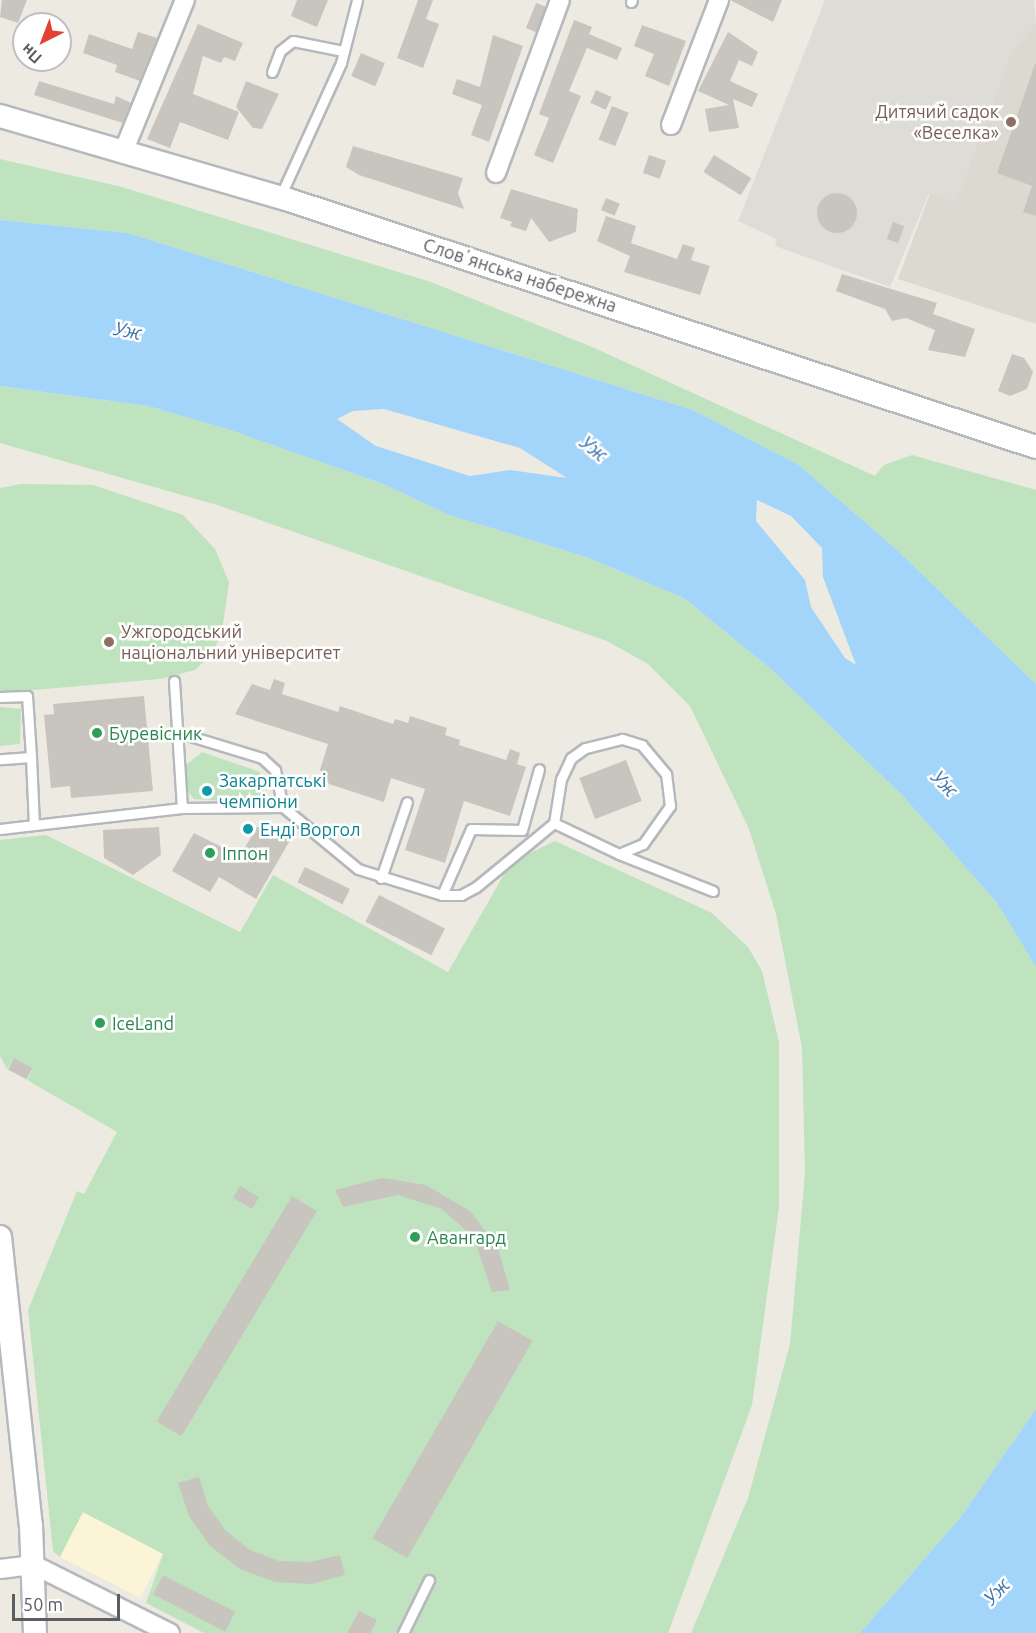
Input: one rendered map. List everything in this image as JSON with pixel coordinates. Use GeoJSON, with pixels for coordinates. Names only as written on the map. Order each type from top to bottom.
{"type":"FeatureCollection","features":[{"type":"Feature","properties":{"kind":"street"},"geometry":{"type":"LineString","coordinates":[[124,150],[185,0]]}},
{"type":"Feature","properties":{"kind":"street"},"geometry":{"type":"LineString","coordinates":[[496,173],[560,0]]}},
{"type":"Feature","properties":{"kind":"street"},"geometry":{"type":"LineString","coordinates":[[670,125],[719,0]]}},
{"type":"Feature","properties":{"kind":"street","name":"Словʼянська набережна"},"geometry":{"type":"LineString","coordinates":[[0,116],[280,197],[1036,447]]}},
{"type":"Feature","properties":{"kind":"street"},"geometry":{"type":"LineString","coordinates":[[0,1237],[34,1565],[35,1633]]}},
{"type":"Feature","properties":{"kind":"street"},"geometry":{"type":"LineString","coordinates":[[0,1569],[34,1565],[170,1633]]}},
{"type":"Feature","properties":{"kind":"lane"},"geometry":{"type":"LineString","coordinates":[[280,197],[343,51],[357,0]]}},
{"type":"Feature","properties":{"kind":"lane"},"geometry":{"type":"LineString","coordinates":[[272,72],[280,51],[292,41],[343,51]]}},
{"type":"Feature","properties":{"kind":"lane"},"geometry":{"type":"LineString","coordinates":[[174,681],[182,808]]}},
{"type":"Feature","properties":{"kind":"lane"},"geometry":{"type":"LineString","coordinates":[[0,697],[27,696],[34,825]]}},
{"type":"Feature","properties":{"kind":"lane"},"geometry":{"type":"LineString","coordinates":[[177,732],[262,758],[275,770],[283,807],[358,869],[442,895],[462,895],[476,887],[554,823],[561,779],[571,758],[602,741],[642,745],[666,774],[670,806],[643,844],[619,854]]}},
{"type":"Feature","properties":{"kind":"lane"},"geometry":{"type":"LineString","coordinates":[[0,759],[31,757]]}},
{"type":"Feature","properties":{"kind":"lane"},"geometry":{"type":"LineString","coordinates":[[442,895],[471,828],[522,830],[539,770]]}},
{"type":"Feature","properties":{"kind":"lane"},"geometry":{"type":"LineString","coordinates":[[381,878],[407,802]]}},
{"type":"Feature","properties":{"kind":"lane"},"geometry":{"type":"LineString","coordinates":[[0,829],[182,808],[283,807]]}},
{"type":"Feature","properties":{"kind":"lane"},"geometry":{"type":"LineString","coordinates":[[554,823],[619,854],[713,891]]}},
{"type":"Feature","properties":{"kind":"lane"},"geometry":{"type":"LineString","coordinates":[[404,1633],[429,1580]]}},
{"type":"Feature","properties":{"kind":"shaded area"},"geometry":{"type":"Polygon","coordinates":[[[825,0],[1034,0],[1036,23],[1012,52],[956,203],[929,193],[890,287],[775,246],[777,239],[738,221],[825,0]]]}},
{"type":"Feature","properties":{"kind":"shaded area","name":"Дитячий садок «Веселка»"},"geometry":{"type":"Polygon","coordinates":[[[1036,23],[1036,324],[898,279],[930,193],[956,202],[1012,51],[1036,23]]]}},
{"type":"Feature","properties":{"kind":"shaded area"},"geometry":{"type":"Polygon","coordinates":[[[82,1512],[163,1553],[140,1598],[59,1557],[82,1512]]]}},
{"type":"Feature","properties":{"kind":"green space"},"geometry":{"type":"Polygon","coordinates":[[[0,159],[122,187],[431,282],[592,347],[875,476],[884,465],[912,455],[1036,490],[1036,684],[895,548],[799,465],[693,410],[128,233],[0,220],[0,159]]]}},
{"type":"Feature","properties":{"kind":"green space"},"geometry":{"type":"Polygon","coordinates":[[[0,386],[148,406],[227,429],[383,484],[449,515],[586,557],[684,598],[772,670],[904,797],[997,903],[1036,967],[1036,1409],[960,1518],[860,1633],[691,1633],[748,1498],[790,1344],[805,1173],[802,1048],[776,914],[749,829],[690,706],[648,664],[607,641],[217,505],[0,443],[0,386]]]}},
{"type":"Feature","properties":{"kind":"green space","name":"Ужгородський національний університет"},"geometry":{"type":"Polygon","coordinates":[[[21,484],[93,485],[183,515],[215,549],[229,582],[222,631],[213,653],[195,670],[160,679],[0,693],[0,488],[21,484]]]}},
{"type":"Feature","properties":{"kind":"green space"},"geometry":{"type":"Polygon","coordinates":[[[0,707],[21,709],[20,744],[0,746],[0,707]]]}},
{"type":"Feature","properties":{"kind":"green space"},"geometry":{"type":"Polygon","coordinates":[[[202,752],[260,772],[263,797],[242,802],[194,799],[187,791],[186,765],[202,752]]]}},
{"type":"Feature","properties":{"kind":"green space","name":"Авангард"},"geometry":{"type":"Polygon","coordinates":[[[46,835],[240,932],[273,875],[448,972],[511,862],[555,841],[712,913],[748,947],[762,971],[779,1042],[779,1207],[752,1405],[668,1633],[204,1633],[146,1603],[163,1554],[83,1512],[60,1557],[53,1551],[28,1310],[77,1191],[84,1194],[117,1132],[27,1080],[33,1068],[14,1058],[7,1069],[0,1056],[0,840],[46,835]]]}},
{"type":"Feature","properties":{"kind":"water","name":"Уж"},"geometry":{"type":"Polygon","coordinates":[[[0,220],[128,233],[693,410],[799,465],[895,548],[1036,684],[1036,967],[997,903],[904,797],[772,670],[684,598],[586,557],[449,515],[383,484],[227,429],[148,406],[0,386],[0,220]],[[384,409],[353,411],[337,419],[376,446],[470,476],[510,470],[567,478],[520,448],[384,409]],[[757,500],[756,521],[805,580],[811,607],[845,658],[856,665],[823,577],[822,548],[791,516],[757,500]]]}},
{"type":"Feature","properties":{"kind":"water","name":"Уж"},"geometry":{"type":"Polygon","coordinates":[[[1036,1409],[1036,1633],[860,1633],[960,1518],[1036,1409]]]}},
{"type":"Feature","properties":{"kind":"building"},"geometry":{"type":"Polygon","coordinates":[[[2,0],[27,0],[22,12],[12,12],[12,21],[0,17],[2,0]]]}},
{"type":"Feature","properties":{"kind":"building"},"geometry":{"type":"Polygon","coordinates":[[[297,0],[328,0],[317,27],[291,16],[297,0]]]}},
{"type":"Feature","properties":{"kind":"building"},"geometry":{"type":"Polygon","coordinates":[[[418,0],[433,0],[426,19],[439,24],[423,68],[397,58],[418,0]]]}},
{"type":"Feature","properties":{"kind":"building"},"geometry":{"type":"Polygon","coordinates":[[[730,0],[782,0],[773,22],[730,0]]]}},
{"type":"Feature","properties":{"kind":"building"},"geometry":{"type":"Polygon","coordinates":[[[536,3],[546,7],[536,32],[526,28],[536,3]]]}},
{"type":"Feature","properties":{"kind":"building"},"geometry":{"type":"Polygon","coordinates":[[[574,20],[592,27],[589,34],[622,48],[617,60],[587,48],[569,91],[581,96],[553,163],[534,155],[549,118],[539,114],[574,20]]]}},
{"type":"Feature","properties":{"kind":"building"},"geometry":{"type":"Polygon","coordinates":[[[198,24],[243,43],[235,61],[224,57],[221,63],[203,56],[193,94],[239,112],[228,140],[180,122],[170,148],[147,139],[198,24]]]}},
{"type":"Feature","properties":{"kind":"building"},"geometry":{"type":"Polygon","coordinates":[[[642,25],[686,41],[669,86],[645,76],[654,54],[634,46],[642,25]]]}},
{"type":"Feature","properties":{"kind":"building"},"geometry":{"type":"Polygon","coordinates":[[[138,32],[157,38],[140,81],[115,72],[117,65],[83,53],[89,34],[132,49],[138,32]]]}},
{"type":"Feature","properties":{"kind":"building"},"geometry":{"type":"Polygon","coordinates":[[[728,32],[758,52],[752,66],[739,60],[730,81],[758,94],[752,107],[733,99],[739,128],[709,132],[705,109],[729,105],[698,91],[728,32]]]}},
{"type":"Feature","properties":{"kind":"building"},"geometry":{"type":"Polygon","coordinates":[[[493,35],[523,46],[489,142],[471,135],[482,105],[452,94],[457,79],[480,87],[493,35]]]}},
{"type":"Feature","properties":{"kind":"building"},"geometry":{"type":"Polygon","coordinates":[[[361,53],[385,63],[375,86],[351,76],[361,53]]]}},
{"type":"Feature","properties":{"kind":"building"},"geometry":{"type":"Polygon","coordinates":[[[1035,64],[1036,216],[1023,212],[1032,186],[997,173],[1035,64]]]}},
{"type":"Feature","properties":{"kind":"building"},"geometry":{"type":"Polygon","coordinates":[[[39,81],[114,104],[116,96],[131,103],[123,123],[34,95],[39,81]]]}},
{"type":"Feature","properties":{"kind":"building"},"geometry":{"type":"Polygon","coordinates":[[[246,81],[279,94],[262,129],[253,128],[236,107],[246,81]]]}},
{"type":"Feature","properties":{"kind":"building"},"geometry":{"type":"Polygon","coordinates":[[[596,90],[612,97],[606,110],[590,103],[596,90]]]}},
{"type":"Feature","properties":{"kind":"building"},"geometry":{"type":"Polygon","coordinates":[[[612,106],[629,113],[615,146],[599,139],[612,106]]]}},
{"type":"Feature","properties":{"kind":"building"},"geometry":{"type":"Polygon","coordinates":[[[353,146],[463,178],[458,193],[464,209],[359,175],[346,167],[353,146]]]}},
{"type":"Feature","properties":{"kind":"building"},"geometry":{"type":"Polygon","coordinates":[[[649,155],[666,161],[660,179],[643,173],[649,155]]]}},
{"type":"Feature","properties":{"kind":"building"},"geometry":{"type":"Polygon","coordinates":[[[714,155],[751,178],[741,195],[703,172],[714,155]]]}},
{"type":"Feature","properties":{"kind":"building"},"geometry":{"type":"Polygon","coordinates":[[[511,189],[578,209],[576,232],[549,242],[531,218],[526,231],[510,226],[512,222],[500,218],[511,189]]]}},
{"type":"Feature","properties":{"kind":"building"},"geometry":{"type":"Polygon","coordinates":[[[837,193],[851,199],[857,213],[851,227],[837,233],[823,227],[817,213],[823,199],[837,193]]]}},
{"type":"Feature","properties":{"kind":"building"},"geometry":{"type":"Polygon","coordinates":[[[606,198],[620,204],[615,216],[601,210],[606,198]]]}},
{"type":"Feature","properties":{"kind":"building"},"geometry":{"type":"Polygon","coordinates":[[[606,216],[636,226],[631,243],[677,259],[683,244],[695,248],[691,260],[710,266],[700,295],[624,272],[630,256],[597,241],[606,216]]]}},
{"type":"Feature","properties":{"kind":"building"},"geometry":{"type":"Polygon","coordinates":[[[893,222],[904,226],[898,243],[887,239],[893,222]]]}},
{"type":"Feature","properties":{"kind":"building"},"geometry":{"type":"Polygon","coordinates":[[[842,274],[937,303],[933,314],[975,329],[965,357],[928,350],[935,330],[906,318],[892,321],[885,309],[836,291],[842,274]]]}},
{"type":"Feature","properties":{"kind":"building"},"geometry":{"type":"Polygon","coordinates":[[[1012,354],[1024,358],[1033,372],[1027,389],[1010,396],[998,391],[1012,354]]]}},
{"type":"Feature","properties":{"kind":"building"},"geometry":{"type":"Polygon","coordinates":[[[274,679],[285,683],[282,694],[338,712],[340,706],[393,724],[395,719],[408,723],[410,716],[447,728],[445,735],[460,740],[459,745],[506,760],[510,749],[520,753],[517,764],[526,767],[510,816],[464,801],[445,863],[405,850],[425,789],[391,778],[384,802],[329,784],[320,770],[328,744],[235,714],[252,684],[270,690],[274,679]]]}},
{"type":"Feature","properties":{"kind":"building","name":"Буревісник"},"geometry":{"type":"Polygon","coordinates":[[[144,696],[153,791],[71,798],[70,786],[51,788],[44,715],[54,714],[53,704],[144,696]]]}},
{"type":"Feature","properties":{"kind":"building"},"geometry":{"type":"Polygon","coordinates":[[[626,760],[642,801],[595,819],[579,778],[626,760]]]}},
{"type":"Feature","properties":{"kind":"building"},"geometry":{"type":"Polygon","coordinates":[[[159,827],[161,855],[133,875],[104,858],[103,830],[159,827]]]}},
{"type":"Feature","properties":{"kind":"building"},"geometry":{"type":"Polygon","coordinates":[[[257,827],[296,830],[256,899],[219,877],[210,892],[172,871],[194,833],[240,856],[257,827]]]}},
{"type":"Feature","properties":{"kind":"building"},"geometry":{"type":"Polygon","coordinates":[[[305,867],[350,889],[342,904],[298,882],[305,867]]]}},
{"type":"Feature","properties":{"kind":"building"},"geometry":{"type":"Polygon","coordinates":[[[379,895],[445,929],[431,955],[365,922],[379,895]]]}},
{"type":"Feature","properties":{"kind":"building"},"geometry":{"type":"Polygon","coordinates":[[[14,1058],[33,1068],[26,1079],[8,1069],[14,1058]]]}},
{"type":"Feature","properties":{"kind":"building"},"geometry":{"type":"Polygon","coordinates":[[[382,1178],[426,1185],[470,1211],[498,1248],[510,1290],[492,1292],[474,1238],[442,1209],[398,1195],[343,1207],[335,1190],[382,1178]]]}},
{"type":"Feature","properties":{"kind":"building"},"geometry":{"type":"Polygon","coordinates":[[[240,1186],[259,1197],[252,1209],[233,1198],[240,1186]]]}},
{"type":"Feature","properties":{"kind":"building"},"geometry":{"type":"Polygon","coordinates":[[[292,1196],[317,1211],[181,1436],[157,1421],[292,1196]]]}},
{"type":"Feature","properties":{"kind":"building"},"geometry":{"type":"Polygon","coordinates":[[[498,1321],[533,1341],[407,1558],[372,1538],[498,1321]]]}},
{"type":"Feature","properties":{"kind":"building"},"geometry":{"type":"Polygon","coordinates":[[[199,1477],[208,1506],[226,1531],[250,1550],[279,1561],[310,1562],[340,1555],[345,1575],[312,1584],[275,1582],[240,1569],[210,1546],[189,1516],[178,1483],[199,1477]]]}},
{"type":"Feature","properties":{"kind":"building"},"geometry":{"type":"Polygon","coordinates":[[[163,1575],[235,1612],[225,1631],[153,1595],[163,1575]]]}},
{"type":"Feature","properties":{"kind":"building"},"geometry":{"type":"Polygon","coordinates":[[[359,1611],[377,1620],[370,1633],[347,1633],[359,1611]]]}},
{"type":"Feature","properties":{"kind":"place","name":"Дитячий садок «Веселка»"},"geometry":{"type":"Point","coordinates":[1011,122]}},
{"type":"Feature","properties":{"kind":"place","name":"Ужгородський національний університет"},"geometry":{"type":"Point","coordinates":[109,642]}},
{"type":"Feature","properties":{"kind":"place","name":"Буревісник"},"geometry":{"type":"Point","coordinates":[97,733]}},
{"type":"Feature","properties":{"kind":"place","name":"Закарпатські чемпіони"},"geometry":{"type":"Point","coordinates":[207,791]}},
{"type":"Feature","properties":{"kind":"place","name":"Енді Воргол"},"geometry":{"type":"Point","coordinates":[248,829]}},
{"type":"Feature","properties":{"kind":"place","name":"Іппон"},"geometry":{"type":"Point","coordinates":[210,853]}},
{"type":"Feature","properties":{"kind":"place","name":"IceLand"},"geometry":{"type":"Point","coordinates":[100,1023]}},
{"type":"Feature","properties":{"kind":"place","name":"Авангард"},"geometry":{"type":"Point","coordinates":[415,1237]}}]}
